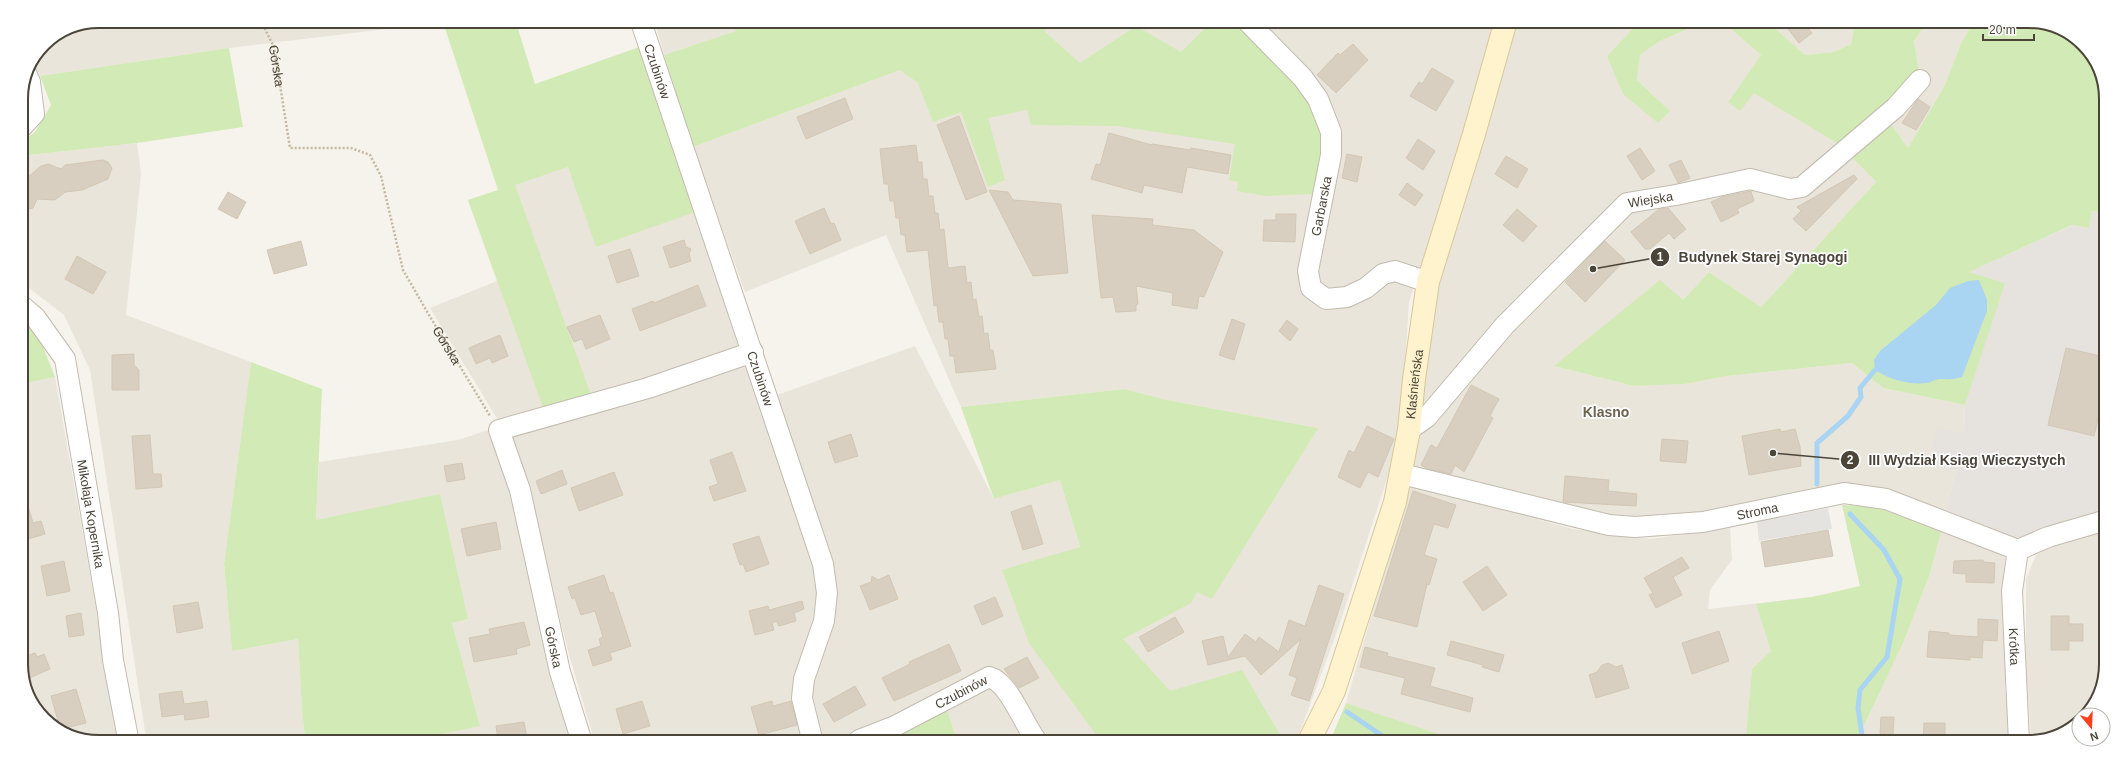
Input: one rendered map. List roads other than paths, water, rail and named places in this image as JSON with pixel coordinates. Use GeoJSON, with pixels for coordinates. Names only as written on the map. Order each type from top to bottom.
{"type":"FeatureCollection","features":[{"type":"Feature","properties":{"kind":"street","name":"Czubinów"},"geometry":{"type":"LineString","coordinates":[[643,28],[823,564],[827,593],[824,621],[804,679],[802,698],[811,735]]}},
{"type":"Feature","properties":{"kind":"street","name":"Garbarska"},"geometry":{"type":"LineString","coordinates":[[1254,28],[1303,78],[1318,99],[1331,132],[1331,155],[1308,271],[1311,288],[1326,299],[1347,297],[1366,288],[1383,274],[1395,270],[1428,282]]}},
{"type":"Feature","properties":{"kind":"street","name":"Klaśnieńska"},"geometry":{"type":"LineString","coordinates":[[1312,735],[1334,691],[1395,502],[1402,474],[1409,430],[1414,379],[1428,282],[1474,134],[1504,28]]}},
{"type":"Feature","properties":{"kind":"street","name":"Wiejska"},"geometry":{"type":"LineString","coordinates":[[1409,430],[1427,417],[1505,325],[1627,203],[1676,195],[1750,178],[1790,189],[1802,187],[1896,107],[1920,80]]}},
{"type":"Feature","properties":{"kind":"street"},"geometry":{"type":"LineString","coordinates":[[28,120],[34,114],[30,81]]}},
{"type":"Feature","properties":{"kind":"street","name":"Mikołaja Kopernika"},"geometry":{"type":"LineString","coordinates":[[28,310],[35,316],[65,359],[107,609],[113,660],[127,735]]}},
{"type":"Feature","properties":{"kind":"street","name":"Górska"},"geometry":{"type":"LineString","coordinates":[[581,735],[560,672],[520,490],[499,430],[648,388],[753,352]]}},
{"type":"Feature","properties":{"kind":"street","name":"Stroma"},"geometry":{"type":"LineString","coordinates":[[1402,474],[1584,520],[1609,525],[1635,527],[1703,522],[1844,493],[1886,499],[2018,550]]}},
{"type":"Feature","properties":{"kind":"street"},"geometry":{"type":"LineString","coordinates":[[2018,550],[2048,537],[2099,522]]}},
{"type":"Feature","properties":{"kind":"street","name":"Krótka"},"geometry":{"type":"LineString","coordinates":[[2018,550],[2012,591],[2019,735]]}},
{"type":"Feature","properties":{"kind":"street","name":"Czubinów"},"geometry":{"type":"LineString","coordinates":[[872,735],[895,726],[989,677],[995,678],[1006,690],[1033,735]]}},
{"type":"Feature","properties":{"kind":"water"},"geometry":{"type":"Polygon","coordinates":[[[1979,280],[1987,300],[1987,311],[1962,377],[1953,379],[1938,379],[1928,383],[1913,383],[1893,379],[1875,370],[1874,360],[1880,351],[1936,305],[1950,288],[1968,281],[1979,280]]]}},
{"type":"Feature","properties":{"kind":"waterway"},"geometry":{"type":"LineString","coordinates":[[1817,484],[1817,443],[1848,416],[1861,397],[1860,388],[1875,370]]}},
{"type":"Feature","properties":{"kind":"waterway"},"geometry":{"type":"LineString","coordinates":[[1850,514],[1884,550],[1900,579],[1887,657],[1860,690],[1858,708],[1862,735]]}},
{"type":"Feature","properties":{"kind":"waterway"},"geometry":{"type":"LineString","coordinates":[[1347,712],[1381,735]]}},
{"type":"Feature","properties":{"kind":"place","name":"Budynek Starej Synagogi"},"geometry":{"type":"Point","coordinates":[1593,269]}},
{"type":"Feature","properties":{"kind":"place","name":"III Wydział Ksiąg Wieczystych"},"geometry":{"type":"Point","coordinates":[1773,453]}},
{"type":"Feature","properties":{"kind":"district","name":"Klasno"},"geometry":{"type":"Point","coordinates":[1606,412]}}]}
